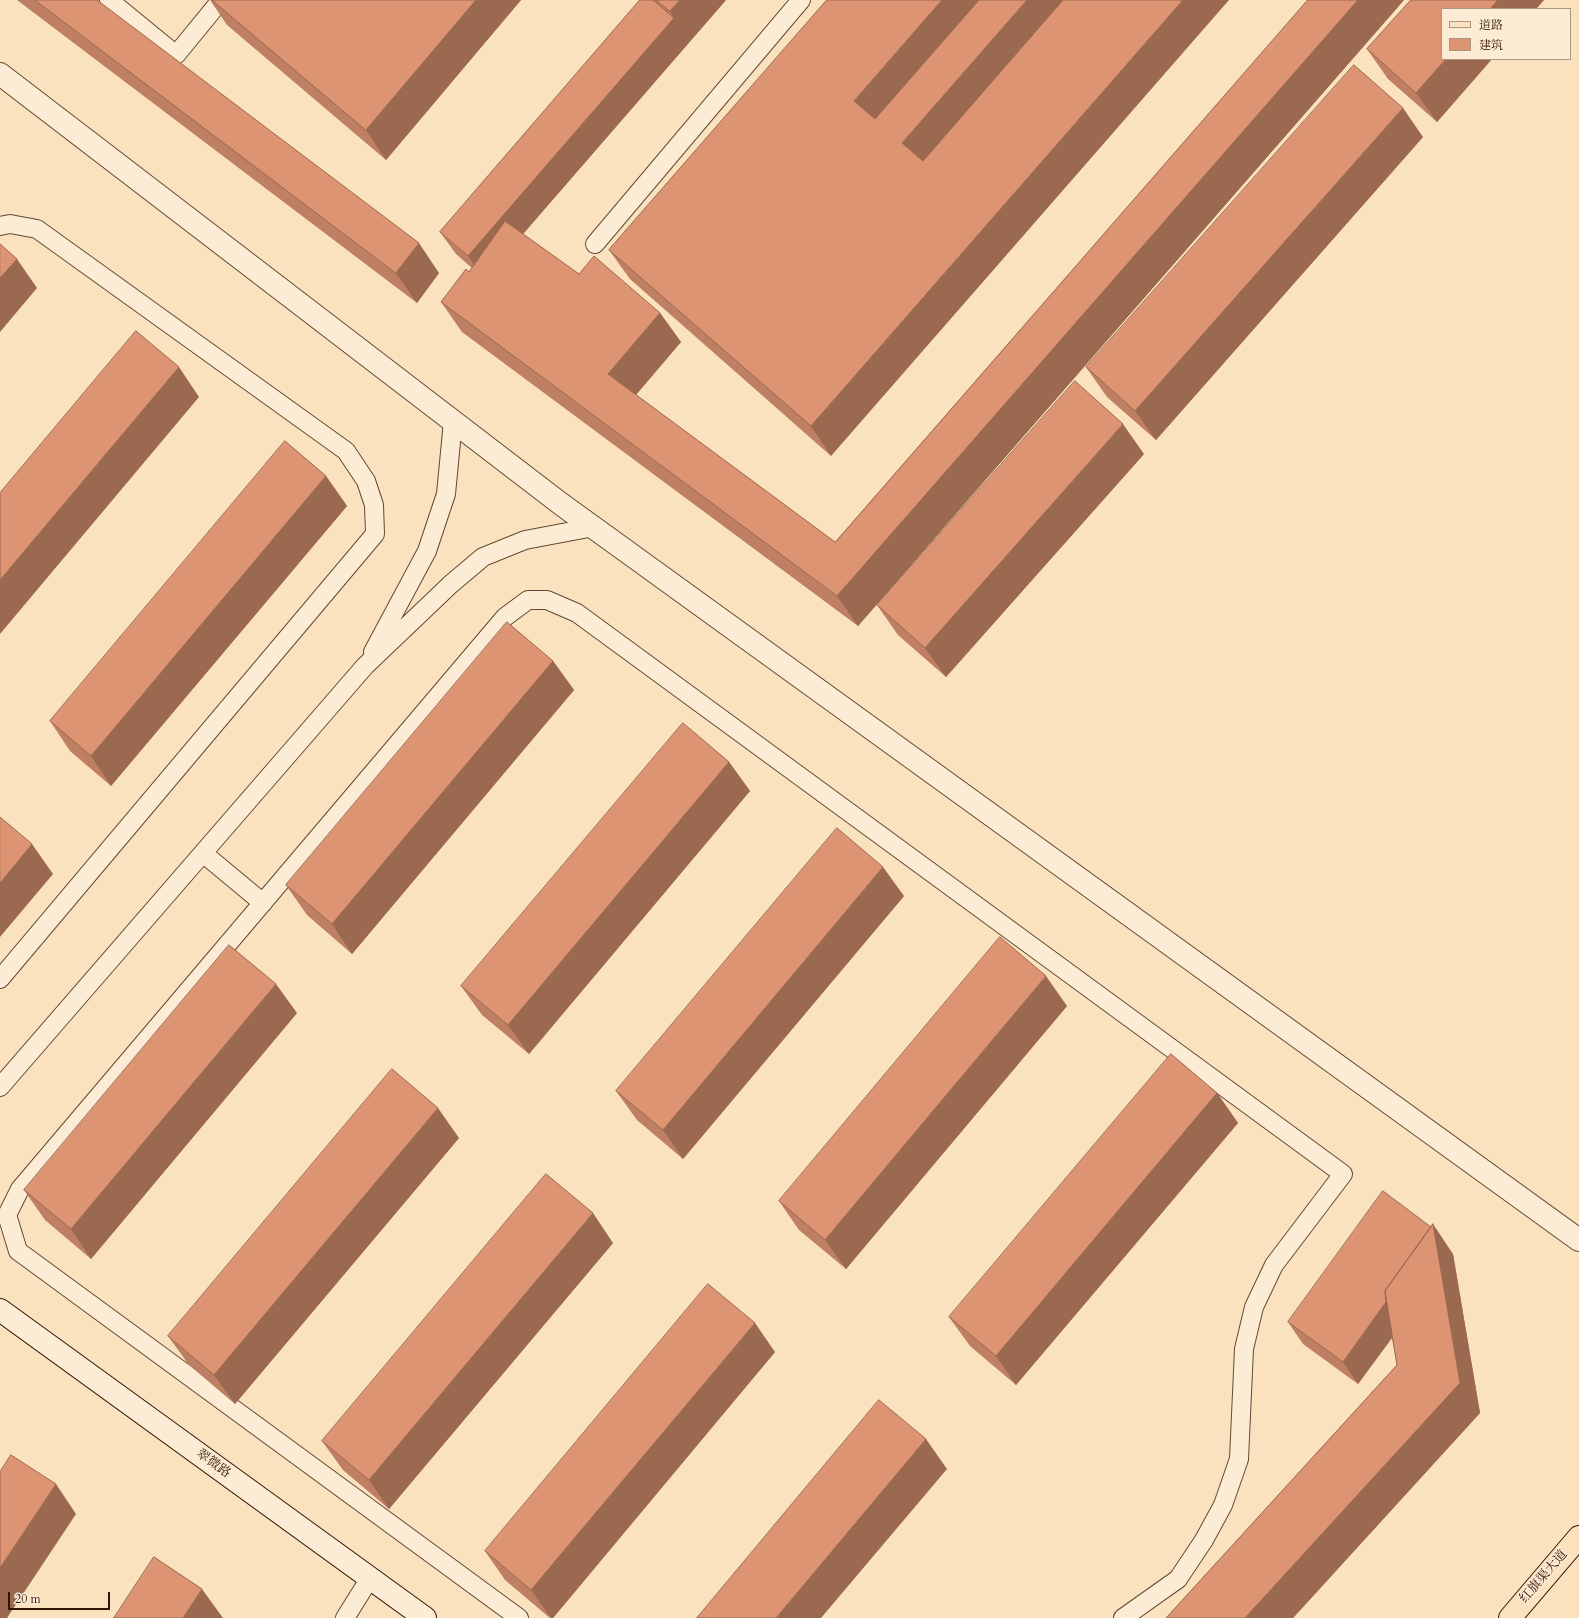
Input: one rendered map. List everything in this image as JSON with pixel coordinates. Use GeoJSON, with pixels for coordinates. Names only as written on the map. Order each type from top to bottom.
{"type":"FeatureCollection","features":[{"type":"Feature","properties":{"kind":"main road","name":"红旗渠大道"},"geometry":{"type":"LineString","coordinates":[[1510,1618],[1579,1537]]}},
{"type":"Feature","properties":{"kind":"street"},"geometry":{"type":"LineString","coordinates":[[0,74],[453,421],[594,527],[1579,1240]]}},
{"type":"Feature","properties":{"kind":"street","name":"翠微路"},"geometry":{"type":"LineString","coordinates":[[0,1310],[425,1618]]}},
{"type":"Feature","properties":{"kind":"lane"},"geometry":{"type":"LineString","coordinates":[[109,0],[176,55],[221,0]]}},
{"type":"Feature","properties":{"kind":"lane"},"geometry":{"type":"LineString","coordinates":[[595,244],[801,0]]}},
{"type":"Feature","properties":{"kind":"lane"},"geometry":{"type":"LineString","coordinates":[[0,226],[10,224],[37,229],[346,451],[368,487],[374,505],[375,534],[0,979]]}},
{"type":"Feature","properties":{"kind":"lane"},"geometry":{"type":"LineString","coordinates":[[365,666],[427,551],[446,494],[453,421]]}},
{"type":"Feature","properties":{"kind":"lane"},"geometry":{"type":"LineString","coordinates":[[0,1087],[204,854],[365,666],[451,584],[483,557],[525,540],[594,527]]}},
{"type":"Feature","properties":{"kind":"lane"},"geometry":{"type":"LineString","coordinates":[[519,1618],[18,1252],[7,1215],[20,1189],[262,903],[506,617],[528,600],[547,600],[577,613],[1343,1174],[1274,1265],[1254,1307],[1244,1349],[1239,1459],[1223,1504],[1204,1540],[1178,1579],[1123,1618]]}},
{"type":"Feature","properties":{"kind":"lane"},"geometry":{"type":"LineString","coordinates":[[204,854],[262,903]]}},
{"type":"Feature","properties":{"kind":"lane"},"geometry":{"type":"LineString","coordinates":[[345,1618],[370,1578]]}},
{"type":"Feature","properties":{"kind":"building"},"geometry":{"type":"Polygon","coordinates":[[[35,0],[97,0],[419,243],[396,273],[35,0]]]}},
{"type":"Feature","properties":{"kind":"building"},"geometry":{"type":"Polygon","coordinates":[[[212,0],[476,0],[366,130],[212,0]]]}},
{"type":"Feature","properties":{"kind":"building"},"geometry":{"type":"Polygon","coordinates":[[[640,0],[653,0],[674,18],[468,256],[440,232],[640,0]]]}},
{"type":"Feature","properties":{"kind":"building"},"geometry":{"type":"Polygon","coordinates":[[[656,0],[680,0],[670,11],[656,0]]]}},
{"type":"Feature","properties":{"kind":"building"},"geometry":{"type":"Polygon","coordinates":[[[827,0],[942,0],[854,101],[875,119],[979,0],[1027,0],[902,143],[923,161],[1063,0],[1183,0],[811,426],[609,250],[827,0]]]}},
{"type":"Feature","properties":{"kind":"building"},"geometry":{"type":"Polygon","coordinates":[[[1308,0],[1358,0],[837,596],[441,302],[466,269],[469,272],[505,221],[579,274],[594,256],[660,313],[608,374],[835,542],[1308,0]]]}},
{"type":"Feature","properties":{"kind":"building"},"geometry":{"type":"Polygon","coordinates":[[[1411,0],[1498,0],[1491,8],[1441,8],[1441,60],[1445,60],[1416,93],[1367,49],[1411,0]]]}},
{"type":"Feature","properties":{"kind":"building"},"geometry":{"type":"Polygon","coordinates":[[[1354,65],[1403,108],[1135,411],[1086,367],[1354,65]]]}},
{"type":"Feature","properties":{"kind":"building"},"geometry":{"type":"Polygon","coordinates":[[[0,244],[17,259],[0,278],[0,244]]]}},
{"type":"Feature","properties":{"kind":"building"},"geometry":{"type":"Polygon","coordinates":[[[136,331],[179,367],[0,580],[0,493],[136,331]]]}},
{"type":"Feature","properties":{"kind":"building"},"geometry":{"type":"Polygon","coordinates":[[[1075,381],[1123,424],[925,648],[877,605],[1075,381]]]}},
{"type":"Feature","properties":{"kind":"building"},"geometry":{"type":"Polygon","coordinates":[[[285,441],[326,476],[91,756],[50,721],[285,441]]]}},
{"type":"Feature","properties":{"kind":"building"},"geometry":{"type":"Polygon","coordinates":[[[507,622],[553,661],[332,924],[286,885],[507,622]]]}},
{"type":"Feature","properties":{"kind":"building"},"geometry":{"type":"Polygon","coordinates":[[[683,723],[729,762],[508,1025],[461,986],[683,723]]]}},
{"type":"Feature","properties":{"kind":"building"},"geometry":{"type":"Polygon","coordinates":[[[0,817],[32,844],[0,883],[0,817]]]}},
{"type":"Feature","properties":{"kind":"building"},"geometry":{"type":"Polygon","coordinates":[[[837,828],[883,867],[663,1130],[616,1091],[837,828]]]}},
{"type":"Feature","properties":{"kind":"building"},"geometry":{"type":"Polygon","coordinates":[[[1000,937],[1046,976],[825,1240],[779,1201],[1000,937]]]}},
{"type":"Feature","properties":{"kind":"building"},"geometry":{"type":"Polygon","coordinates":[[[229,945],[276,984],[71,1229],[24,1190],[229,945]]]}},
{"type":"Feature","properties":{"kind":"building"},"geometry":{"type":"Polygon","coordinates":[[[1171,1054],[1217,1093],[996,1356],[949,1317],[1171,1054]]]}},
{"type":"Feature","properties":{"kind":"building"},"geometry":{"type":"Polygon","coordinates":[[[392,1069],[438,1108],[214,1375],[168,1336],[392,1069]]]}},
{"type":"Feature","properties":{"kind":"building"},"geometry":{"type":"Polygon","coordinates":[[[546,1174],[593,1213],[369,1480],[322,1441],[546,1174]]]}},
{"type":"Feature","properties":{"kind":"building"},"geometry":{"type":"Polygon","coordinates":[[[1383,1191],[1431,1227],[1385,1291],[1386,1302],[1343,1362],[1288,1322],[1383,1191]]]}},
{"type":"Feature","properties":{"kind":"building"},"geometry":{"type":"Polygon","coordinates":[[[1433,1224],[1460,1383],[1245,1618],[1166,1618],[1397,1365],[1385,1291],[1433,1224]]]}},
{"type":"Feature","properties":{"kind":"building"},"geometry":{"type":"Polygon","coordinates":[[[708,1284],[755,1323],[531,1590],[485,1551],[708,1284]]]}},
{"type":"Feature","properties":{"kind":"building"},"geometry":{"type":"Polygon","coordinates":[[[879,1400],[926,1439],[776,1618],[697,1618],[879,1400]]]}},
{"type":"Feature","properties":{"kind":"building"},"geometry":{"type":"Polygon","coordinates":[[[11,1455],[56,1484],[0,1568],[0,1472],[11,1455]]]}},
{"type":"Feature","properties":{"kind":"building"},"geometry":{"type":"Polygon","coordinates":[[[154,1557],[202,1589],[183,1618],[114,1618],[154,1557]]]}}]}
